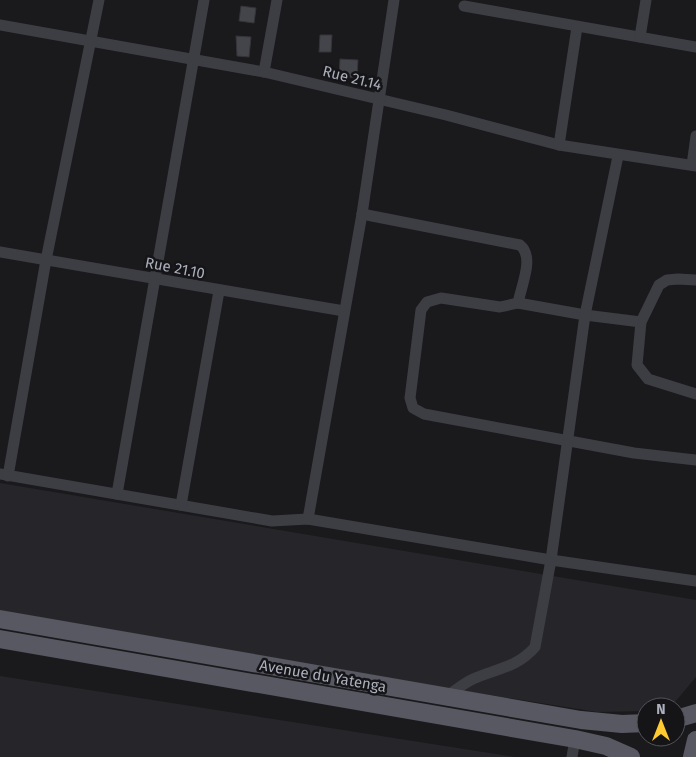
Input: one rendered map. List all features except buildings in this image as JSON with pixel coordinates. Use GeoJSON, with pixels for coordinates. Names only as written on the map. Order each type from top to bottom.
{"type":"FeatureCollection","features":[{"type":"Feature","properties":{"kind":"main road","name":"Avenue du Yatenga"},"geometry":{"type":"LineString","coordinates":[[0,619],[581,720],[622,724],[636,723]]}},
{"type":"Feature","properties":{"kind":"main road","name":"Avenue du Yatenga"},"geometry":{"type":"LineString","coordinates":[[0,639],[576,739],[606,746],[631,757]]}},
{"type":"Feature","properties":{"kind":"main road"},"geometry":{"type":"LineString","coordinates":[[368,703],[371,685]]}},
{"type":"Feature","properties":{"kind":"main road"},"geometry":{"type":"LineString","coordinates":[[692,757],[696,740]]}},
{"type":"Feature","properties":{"kind":"street"},"geometry":{"type":"LineString","coordinates":[[99,0],[4,475],[272,521],[308,519],[551,560],[696,581]]}},
{"type":"Feature","properties":{"kind":"street"},"geometry":{"type":"LineString","coordinates":[[116,494],[204,0]]}},
{"type":"Feature","properties":{"kind":"street"},"geometry":{"type":"LineString","coordinates":[[264,72],[277,0]]}},
{"type":"Feature","properties":{"kind":"street"},"geometry":{"type":"LineString","coordinates":[[308,519],[362,214],[377,100],[394,0]]}},
{"type":"Feature","properties":{"kind":"street"},"geometry":{"type":"LineString","coordinates":[[640,37],[646,0]]}},
{"type":"Feature","properties":{"kind":"street"},"geometry":{"type":"LineString","coordinates":[[464,6],[696,46]]}},
{"type":"Feature","properties":{"kind":"street","name":"Rue 21.14"},"geometry":{"type":"LineString","coordinates":[[0,25],[264,72],[446,115],[559,145],[618,156],[694,165]]}},
{"type":"Feature","properties":{"kind":"street"},"geometry":{"type":"LineString","coordinates":[[559,145],[577,27]]}},
{"type":"Feature","properties":{"kind":"street"},"geometry":{"type":"LineString","coordinates":[[694,165],[696,136]]}},
{"type":"Feature","properties":{"kind":"street"},"geometry":{"type":"LineString","coordinates":[[447,696],[472,679],[510,666],[527,656],[535,647],[551,560],[585,315],[618,156]]}},
{"type":"Feature","properties":{"kind":"street"},"geometry":{"type":"LineString","coordinates":[[362,214],[520,244],[525,249],[528,257],[518,303]]}},
{"type":"Feature","properties":{"kind":"street","name":"Rue 21.10"},"geometry":{"type":"LineString","coordinates":[[0,252],[344,311]]}},
{"type":"Feature","properties":{"kind":"street"},"geometry":{"type":"LineString","coordinates":[[696,280],[672,280],[658,285],[641,322],[637,365],[648,379],[696,394]]}},
{"type":"Feature","properties":{"kind":"street"},"geometry":{"type":"LineString","coordinates":[[181,505],[219,291]]}},
{"type":"Feature","properties":{"kind":"street"},"geometry":{"type":"LineString","coordinates":[[641,322],[585,315],[518,303],[500,307],[441,298],[427,302],[421,310],[410,398],[413,408],[424,414],[634,453],[696,460]]}},
{"type":"Feature","properties":{"kind":"street"},"geometry":{"type":"LineString","coordinates":[[572,757],[576,739]]}},
{"type":"Feature","properties":{"kind":"shaded area"},"geometry":{"type":"Polygon","coordinates":[[[0,483],[696,600],[696,677],[679,697],[636,697],[636,711],[597,712],[0,617],[0,483]]]}},
{"type":"Feature","properties":{"kind":"shaded area"},"geometry":{"type":"Polygon","coordinates":[[[0,676],[515,757],[0,757],[0,676]]]}}]}
